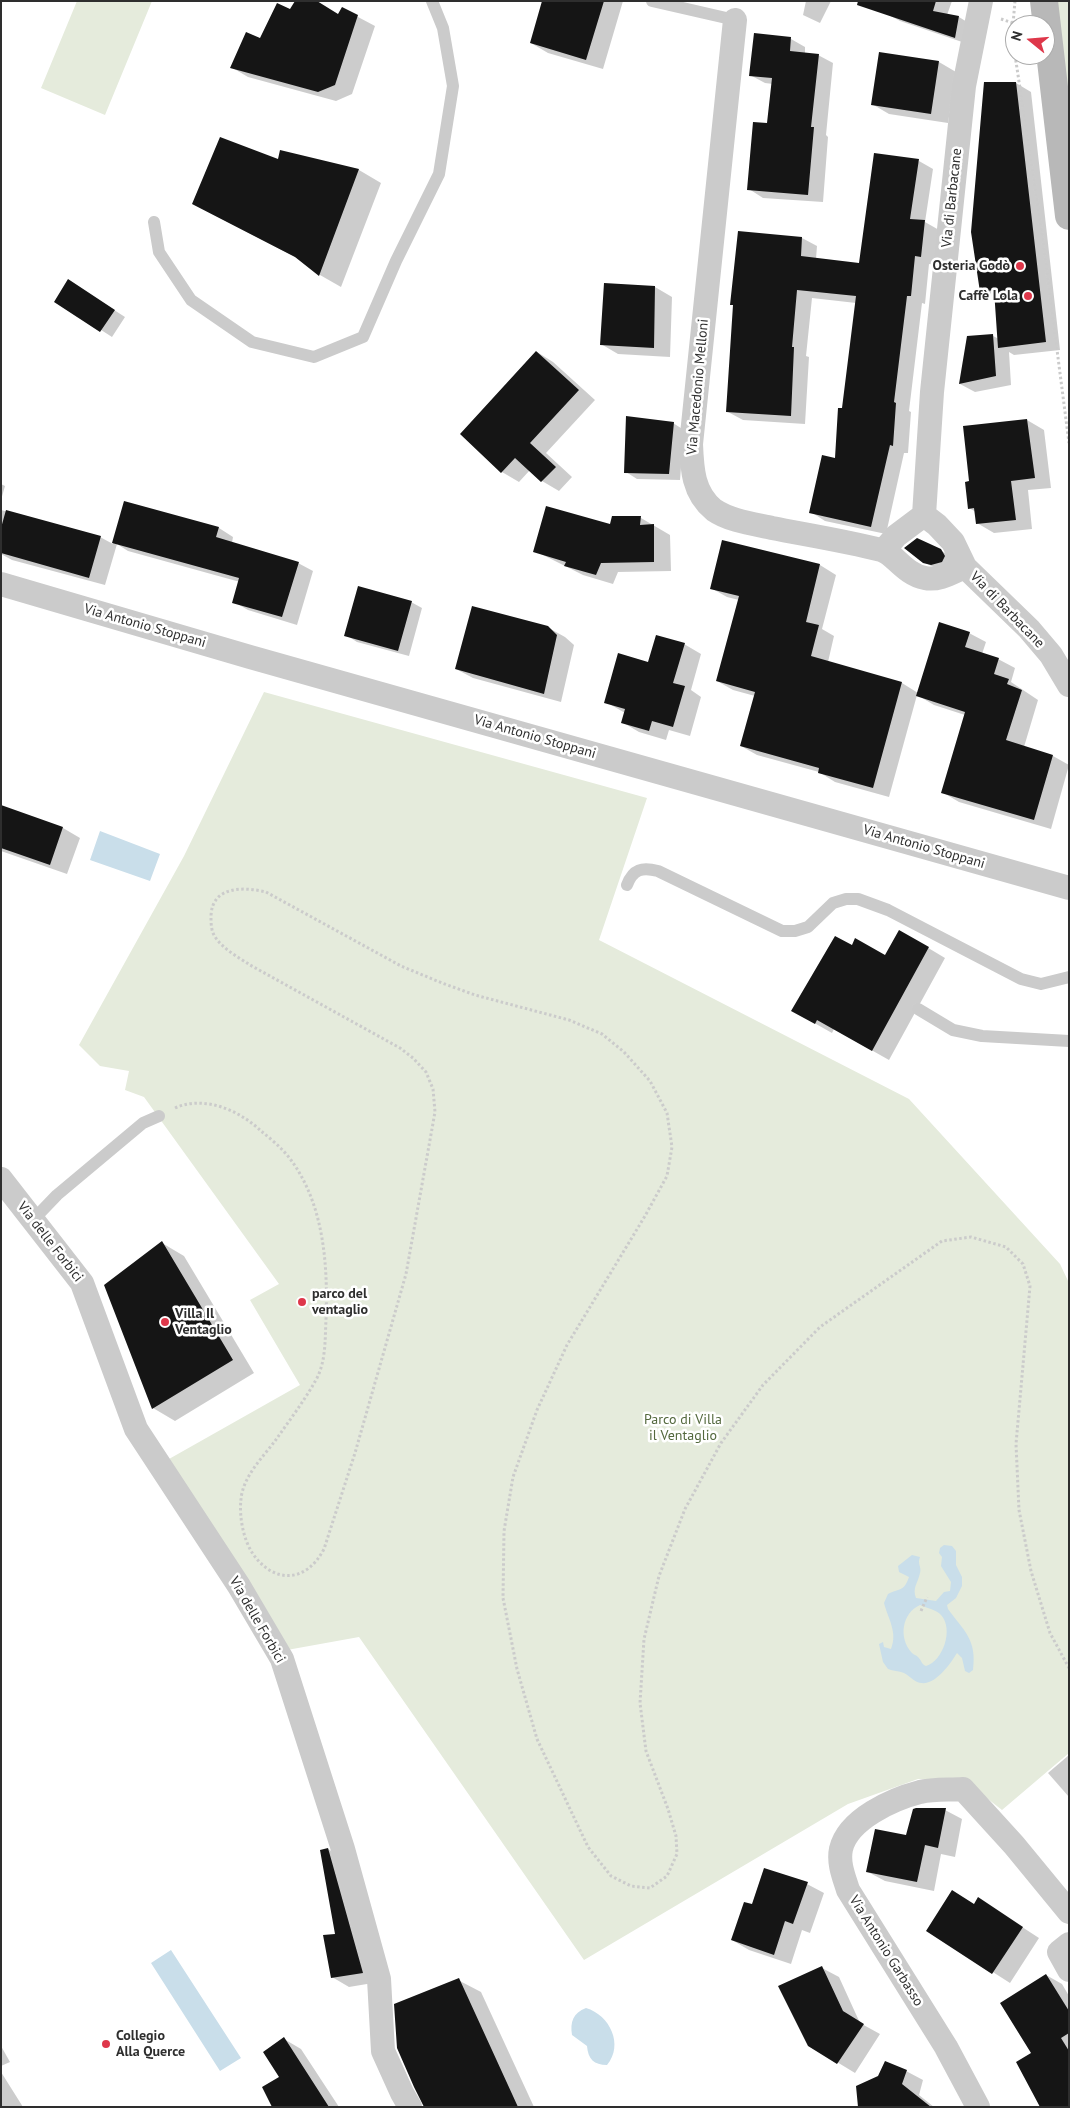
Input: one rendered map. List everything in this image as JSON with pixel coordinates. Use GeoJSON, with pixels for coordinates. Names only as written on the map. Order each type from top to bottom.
{"type":"FeatureCollection","features":[{"type":"Feature","properties":{"kind":"main road"},"geometry":{"type":"LineString","coordinates":[[1044,1],[1069,216]]}},
{"type":"Feature","properties":{"kind":"street","name":"Via di Barbacane"},"geometry":{"type":"LineString","coordinates":[[981,1],[964,86],[932,392],[924,515],[937,525],[953,542],[965,567],[1029,629],[1051,655],[1069,685]]}},
{"type":"Feature","properties":{"kind":"street","name":"Via Macedonio Melloni"},"geometry":{"type":"LineString","coordinates":[[735,20],[691,444],[692,467],[697,490],[714,510],[727,517],[751,524],[884,550],[912,574],[926,579],[938,579],[965,567]]}},
{"type":"Feature","properties":{"kind":"street"},"geometry":{"type":"LineString","coordinates":[[884,550],[896,536],[924,515]]}},
{"type":"Feature","properties":{"kind":"street","name":"Via Antonio Stoppani"},"geometry":{"type":"LineString","coordinates":[[1,584],[1069,888]]}},
{"type":"Feature","properties":{"kind":"street","name":"Via delle Forbici"},"geometry":{"type":"LineString","coordinates":[[1,1179],[82,1283],[136,1429],[239,1586],[282,1659],[343,1849],[379,1979],[383,2051],[410,2107]]}},
{"type":"Feature","properties":{"kind":"street","name":"Via Antonio Garbasso"},"geometry":{"type":"LineString","coordinates":[[978,2107],[946,2047],[848,1890],[840,1865],[841,1849],[846,1836],[855,1826],[877,1809],[920,1792],[963,1789],[1014,1845],[1069,1912]]}},
{"type":"Feature","properties":{"kind":"street"},"geometry":{"type":"LineString","coordinates":[[1069,1944],[1059,1952],[1069,1970]]}},
{"type":"Feature","properties":{"kind":"lane"},"geometry":{"type":"LineString","coordinates":[[154,222],[159,252],[191,300],[252,342],[314,357],[363,337],[396,261],[439,174],[453,86],[443,28],[432,1]]}},
{"type":"Feature","properties":{"kind":"lane"},"geometry":{"type":"LineString","coordinates":[[652,1],[735,20]]}},
{"type":"Feature","properties":{"kind":"lane"},"geometry":{"type":"LineString","coordinates":[[627,884],[631,874],[640,869],[658,871],[782,931],[788,932],[808,927],[834,903],[858,898],[888,910],[1021,979],[1041,984],[1069,977]]}},
{"type":"Feature","properties":{"kind":"lane"},"geometry":{"type":"LineString","coordinates":[[918,1009],[953,1030],[972,1034],[1069,1041]]}},
{"type":"Feature","properties":{"kind":"lane"},"geometry":{"type":"LineString","coordinates":[[33,1220],[57,1196],[143,1123],[158,1116]]}},
{"type":"Feature","properties":{"kind":"path"},"geometry":{"type":"LineString","coordinates":[[1014,15],[1015,1]]}},
{"type":"Feature","properties":{"kind":"path"},"geometry":{"type":"LineString","coordinates":[[1001,19],[1005,20]]}},
{"type":"Feature","properties":{"kind":"path"},"geometry":{"type":"LineString","coordinates":[[1016,65],[1043,242],[1069,443]]}},
{"type":"Feature","properties":{"kind":"path"},"geometry":{"type":"LineString","coordinates":[[158,1116],[178,1107],[196,1102],[232,1111],[254,1124],[291,1160],[319,1217],[326,1293],[322,1368],[289,1421],[247,1480],[241,1498],[243,1527],[253,1553],[264,1566],[289,1576],[301,1574],[318,1561],[324,1549],[355,1453],[406,1274],[435,1112],[433,1089],[426,1072],[400,1048],[250,965],[229,951],[213,934],[211,910],[219,897],[230,890],[249,888],[266,892],[401,966],[476,995],[569,1020],[602,1034],[624,1052],[650,1081],[667,1113],[672,1147],[667,1176],[567,1345],[536,1410],[513,1477],[504,1531],[503,1598],[517,1669],[537,1739],[588,1847],[611,1876],[631,1886],[650,1888],[667,1876],[677,1854],[676,1836],[646,1751],[640,1703],[644,1638],[659,1576],[685,1508],[721,1443],[763,1385],[820,1327],[942,1241],[971,1236],[1006,1247],[1023,1264],[1030,1286],[1016,1444],[1019,1510],[1031,1571],[1050,1633],[1069,1668]]}},
{"type":"Feature","properties":{"kind":"path"},"geometry":{"type":"LineString","coordinates":[[922,1610],[928,1597]]}},
{"type":"Feature","properties":{"kind":"green space"},"geometry":{"type":"Polygon","coordinates":[[[77,1],[152,1],[105,115],[41,88],[77,1]]]}},
{"type":"Feature","properties":{"kind":"green space"},"geometry":{"type":"Polygon","coordinates":[[[1054,1],[1069,1],[1069,129],[1054,1]]]}},
{"type":"Feature","properties":{"kind":"green space","name":"Parco di Villa il Ventaglio"},"geometry":{"type":"Polygon","coordinates":[[[264,692],[647,798],[599,940],[909,1099],[1060,1264],[1069,1283],[1069,1753],[1002,1810],[965,1781],[918,1779],[848,1804],[584,1960],[359,1637],[287,1650],[169,1459],[300,1385],[250,1300],[279,1284],[144,1097],[125,1090],[129,1071],[100,1066],[79,1045],[184,856],[264,692]]]}},
{"type":"Feature","properties":{"kind":"water"},"geometry":{"type":"Polygon","coordinates":[[[100,831],[160,854],[150,881],[90,860],[100,831]]]}},
{"type":"Feature","properties":{"kind":"water"},"geometry":{"type":"Polygon","coordinates":[[[944,1545],[952,1546],[956,1551],[956,1565],[962,1577],[962,1586],[956,1598],[947,1605],[971,1643],[974,1659],[973,1670],[969,1673],[965,1671],[962,1658],[957,1653],[937,1677],[927,1683],[921,1683],[904,1673],[888,1669],[883,1662],[879,1644],[883,1642],[884,1647],[891,1649],[893,1643],[892,1626],[884,1603],[888,1594],[901,1589],[907,1582],[909,1577],[899,1572],[898,1566],[912,1555],[920,1557],[920,1571],[915,1591],[916,1598],[936,1601],[944,1592],[950,1591],[951,1582],[941,1566],[940,1548],[944,1545]],[[920,1605],[909,1614],[904,1626],[904,1633],[905,1640],[912,1653],[926,1666],[932,1663],[942,1651],[947,1628],[945,1621],[939,1613],[920,1605]]]}},
{"type":"Feature","properties":{"kind":"water"},"geometry":{"type":"Polygon","coordinates":[[[171,1950],[241,2058],[220,2071],[151,1963],[171,1950]]]}},
{"type":"Feature","properties":{"kind":"water"},"geometry":{"type":"Polygon","coordinates":[[[586,2008],[602,2017],[612,2032],[614,2049],[607,2065],[599,2064],[592,2060],[587,2046],[572,2035],[573,2018],[578,2012],[586,2008]]]}},
{"type":"Feature","properties":{"kind":"building"},"geometry":{"type":"Polygon","coordinates":[[[295,1],[317,1],[338,14],[342,7],[358,15],[335,85],[318,92],[230,68],[246,32],[260,38],[277,3],[290,9],[295,1]]]}},
{"type":"Feature","properties":{"kind":"building"},"geometry":{"type":"Polygon","coordinates":[[[542,1],[604,1],[586,60],[530,43],[542,1]]]}},
{"type":"Feature","properties":{"kind":"building"},"geometry":{"type":"Polygon","coordinates":[[[858,1],[936,1],[933,11],[959,16],[955,38],[857,5],[858,1]]]}},
{"type":"Feature","properties":{"kind":"building"},"geometry":{"type":"Polygon","coordinates":[[[754,33],[791,37],[790,51],[819,54],[811,127],[814,127],[808,195],[747,190],[753,122],[767,123],[772,78],[749,76],[754,33]]]}},
{"type":"Feature","properties":{"kind":"building"},"geometry":{"type":"Polygon","coordinates":[[[879,52],[939,61],[931,114],[871,105],[879,52]]]}},
{"type":"Feature","properties":{"kind":"building"},"geometry":{"type":"Polygon","coordinates":[[[984,82],[1016,82],[1046,342],[998,348],[994,290],[980,292],[971,232],[984,82]]]}},
{"type":"Feature","properties":{"kind":"building"},"geometry":{"type":"Polygon","coordinates":[[[220,137],[278,159],[280,150],[359,169],[319,276],[295,257],[192,204],[220,137]]]}},
{"type":"Feature","properties":{"kind":"building"},"geometry":{"type":"Polygon","coordinates":[[[874,153],[919,159],[910,219],[925,220],[921,257],[915,256],[911,296],[907,296],[894,402],[896,403],[893,446],[890,445],[871,527],[809,513],[822,455],[835,458],[838,408],[842,408],[856,296],[797,290],[792,347],[794,347],[791,416],[726,412],[733,305],[730,305],[738,231],[802,237],[801,256],[859,263],[874,153]]]}},
{"type":"Feature","properties":{"kind":"building"},"geometry":{"type":"Polygon","coordinates":[[[68,279],[115,310],[100,332],[54,302],[68,279]]]}},
{"type":"Feature","properties":{"kind":"building"},"geometry":{"type":"Polygon","coordinates":[[[604,283],[655,286],[654,348],[600,345],[604,283]]]}},
{"type":"Feature","properties":{"kind":"building"},"geometry":{"type":"Polygon","coordinates":[[[993,334],[996,376],[959,384],[967,336],[993,334]]]}},
{"type":"Feature","properties":{"kind":"building"},"geometry":{"type":"Polygon","coordinates":[[[536,351],[579,390],[530,443],[556,467],[541,482],[515,458],[501,473],[460,434],[536,351]]]}},
{"type":"Feature","properties":{"kind":"building"},"geometry":{"type":"Polygon","coordinates":[[[626,416],[674,422],[669,474],[624,473],[626,416]]]}},
{"type":"Feature","properties":{"kind":"building"},"geometry":{"type":"Polygon","coordinates":[[[1027,419],[1035,478],[1011,481],[1016,520],[976,524],[974,508],[968,509],[965,482],[969,481],[963,426],[1027,419]]]}},
{"type":"Feature","properties":{"kind":"building"},"geometry":{"type":"Polygon","coordinates":[[[124,501],[219,527],[216,537],[299,562],[282,617],[232,603],[239,578],[112,543],[124,501]]]}},
{"type":"Feature","properties":{"kind":"building"},"geometry":{"type":"Polygon","coordinates":[[[546,506],[610,524],[612,516],[641,516],[640,525],[654,524],[654,562],[601,563],[596,575],[564,566],[566,562],[533,552],[546,506]]]}},
{"type":"Feature","properties":{"kind":"building"},"geometry":{"type":"Polygon","coordinates":[[[6,510],[101,536],[89,578],[1,553],[1,528],[6,510]]]}},
{"type":"Feature","properties":{"kind":"building"},"geometry":{"type":"Polygon","coordinates":[[[917,538],[941,549],[945,556],[942,562],[931,565],[923,563],[904,548],[917,538]]]}},
{"type":"Feature","properties":{"kind":"building"},"geometry":{"type":"Polygon","coordinates":[[[722,540],[820,564],[806,622],[819,625],[811,656],[902,682],[873,788],[818,773],[819,768],[740,746],[755,692],[716,681],[739,596],[710,589],[722,540]]]}},
{"type":"Feature","properties":{"kind":"building"},"geometry":{"type":"Polygon","coordinates":[[[358,586],[412,601],[398,651],[344,636],[358,586]]]}},
{"type":"Feature","properties":{"kind":"building"},"geometry":{"type":"Polygon","coordinates":[[[472,606],[548,626],[557,635],[544,694],[455,669],[472,606]]]}},
{"type":"Feature","properties":{"kind":"building"},"geometry":{"type":"Polygon","coordinates":[[[939,622],[970,632],[965,647],[999,658],[994,674],[1009,679],[1007,684],[1022,690],[1006,740],[1053,755],[1034,820],[941,793],[965,712],[916,696],[939,622]]]}},
{"type":"Feature","properties":{"kind":"building"},"geometry":{"type":"Polygon","coordinates":[[[656,635],[685,643],[673,683],[685,686],[673,727],[652,721],[649,731],[621,723],[625,709],[604,703],[618,653],[648,662],[656,635]]]}},
{"type":"Feature","properties":{"kind":"building"},"geometry":{"type":"Polygon","coordinates":[[[1,805],[63,827],[50,865],[1,848],[1,805]]]}},
{"type":"Feature","properties":{"kind":"building"},"geometry":{"type":"Polygon","coordinates":[[[899,930],[929,947],[872,1051],[817,1020],[815,1024],[791,1011],[835,936],[852,945],[855,938],[885,955],[899,930]]]}},
{"type":"Feature","properties":{"kind":"building","name":"Villa Il Ventaglio"},"geometry":{"type":"Polygon","coordinates":[[[162,1241],[233,1360],[152,1409],[104,1285],[162,1241]]]}},
{"type":"Feature","properties":{"kind":"building"},"geometry":{"type":"Polygon","coordinates":[[[946,1808],[938,1848],[925,1845],[917,1882],[866,1872],[875,1829],[906,1835],[913,1809],[946,1808]]]}},
{"type":"Feature","properties":{"kind":"building"},"geometry":{"type":"Polygon","coordinates":[[[328,1848],[363,1973],[331,1978],[323,1935],[335,1934],[320,1850],[328,1848]]]}},
{"type":"Feature","properties":{"kind":"building"},"geometry":{"type":"Polygon","coordinates":[[[764,1868],[808,1882],[793,1924],[785,1921],[774,1955],[731,1940],[744,1902],[752,1904],[764,1868]]]}},
{"type":"Feature","properties":{"kind":"building"},"geometry":{"type":"Polygon","coordinates":[[[952,1890],[974,1904],[978,1897],[1023,1927],[992,1974],[926,1931],[952,1890]]]}},
{"type":"Feature","properties":{"kind":"building"},"geometry":{"type":"Polygon","coordinates":[[[822,1966],[843,2011],[864,2024],[837,2064],[808,2046],[778,1986],[822,1966]]]}},
{"type":"Feature","properties":{"kind":"building"},"geometry":{"type":"Polygon","coordinates":[[[1046,1974],[1069,2011],[1069,2033],[1061,2038],[1069,2051],[1069,2107],[1040,2107],[1016,2062],[1031,2053],[1000,2003],[1046,1974]]]}},
{"type":"Feature","properties":{"kind":"building"},"geometry":{"type":"Polygon","coordinates":[[[459,1978],[518,2107],[424,2107],[414,2087],[397,2048],[394,2004],[459,1978]]]}},
{"type":"Feature","properties":{"kind":"building"},"geometry":{"type":"Polygon","coordinates":[[[284,2037],[329,2107],[272,2107],[262,2087],[279,2077],[263,2052],[284,2037]]]}},
{"type":"Feature","properties":{"kind":"building"},"geometry":{"type":"Polygon","coordinates":[[[885,2061],[907,2070],[902,2084],[931,2107],[858,2107],[856,2086],[878,2076],[885,2061]]]}},
{"type":"Feature","properties":{"kind":"place","name":"Osteria Godò"},"geometry":{"type":"Point","coordinates":[1020,266]}},
{"type":"Feature","properties":{"kind":"place","name":"Caffè Lola"},"geometry":{"type":"Point","coordinates":[1028,296]}},
{"type":"Feature","properties":{"kind":"place","name":"parco del ventaglio"},"geometry":{"type":"Point","coordinates":[302,1302]}},
{"type":"Feature","properties":{"kind":"place","name":"Villa Il Ventaglio"},"geometry":{"type":"Point","coordinates":[165,1322]}},
{"type":"Feature","properties":{"kind":"place","name":"Collegio Alla Querce"},"geometry":{"type":"Point","coordinates":[106,2044]}}]}
